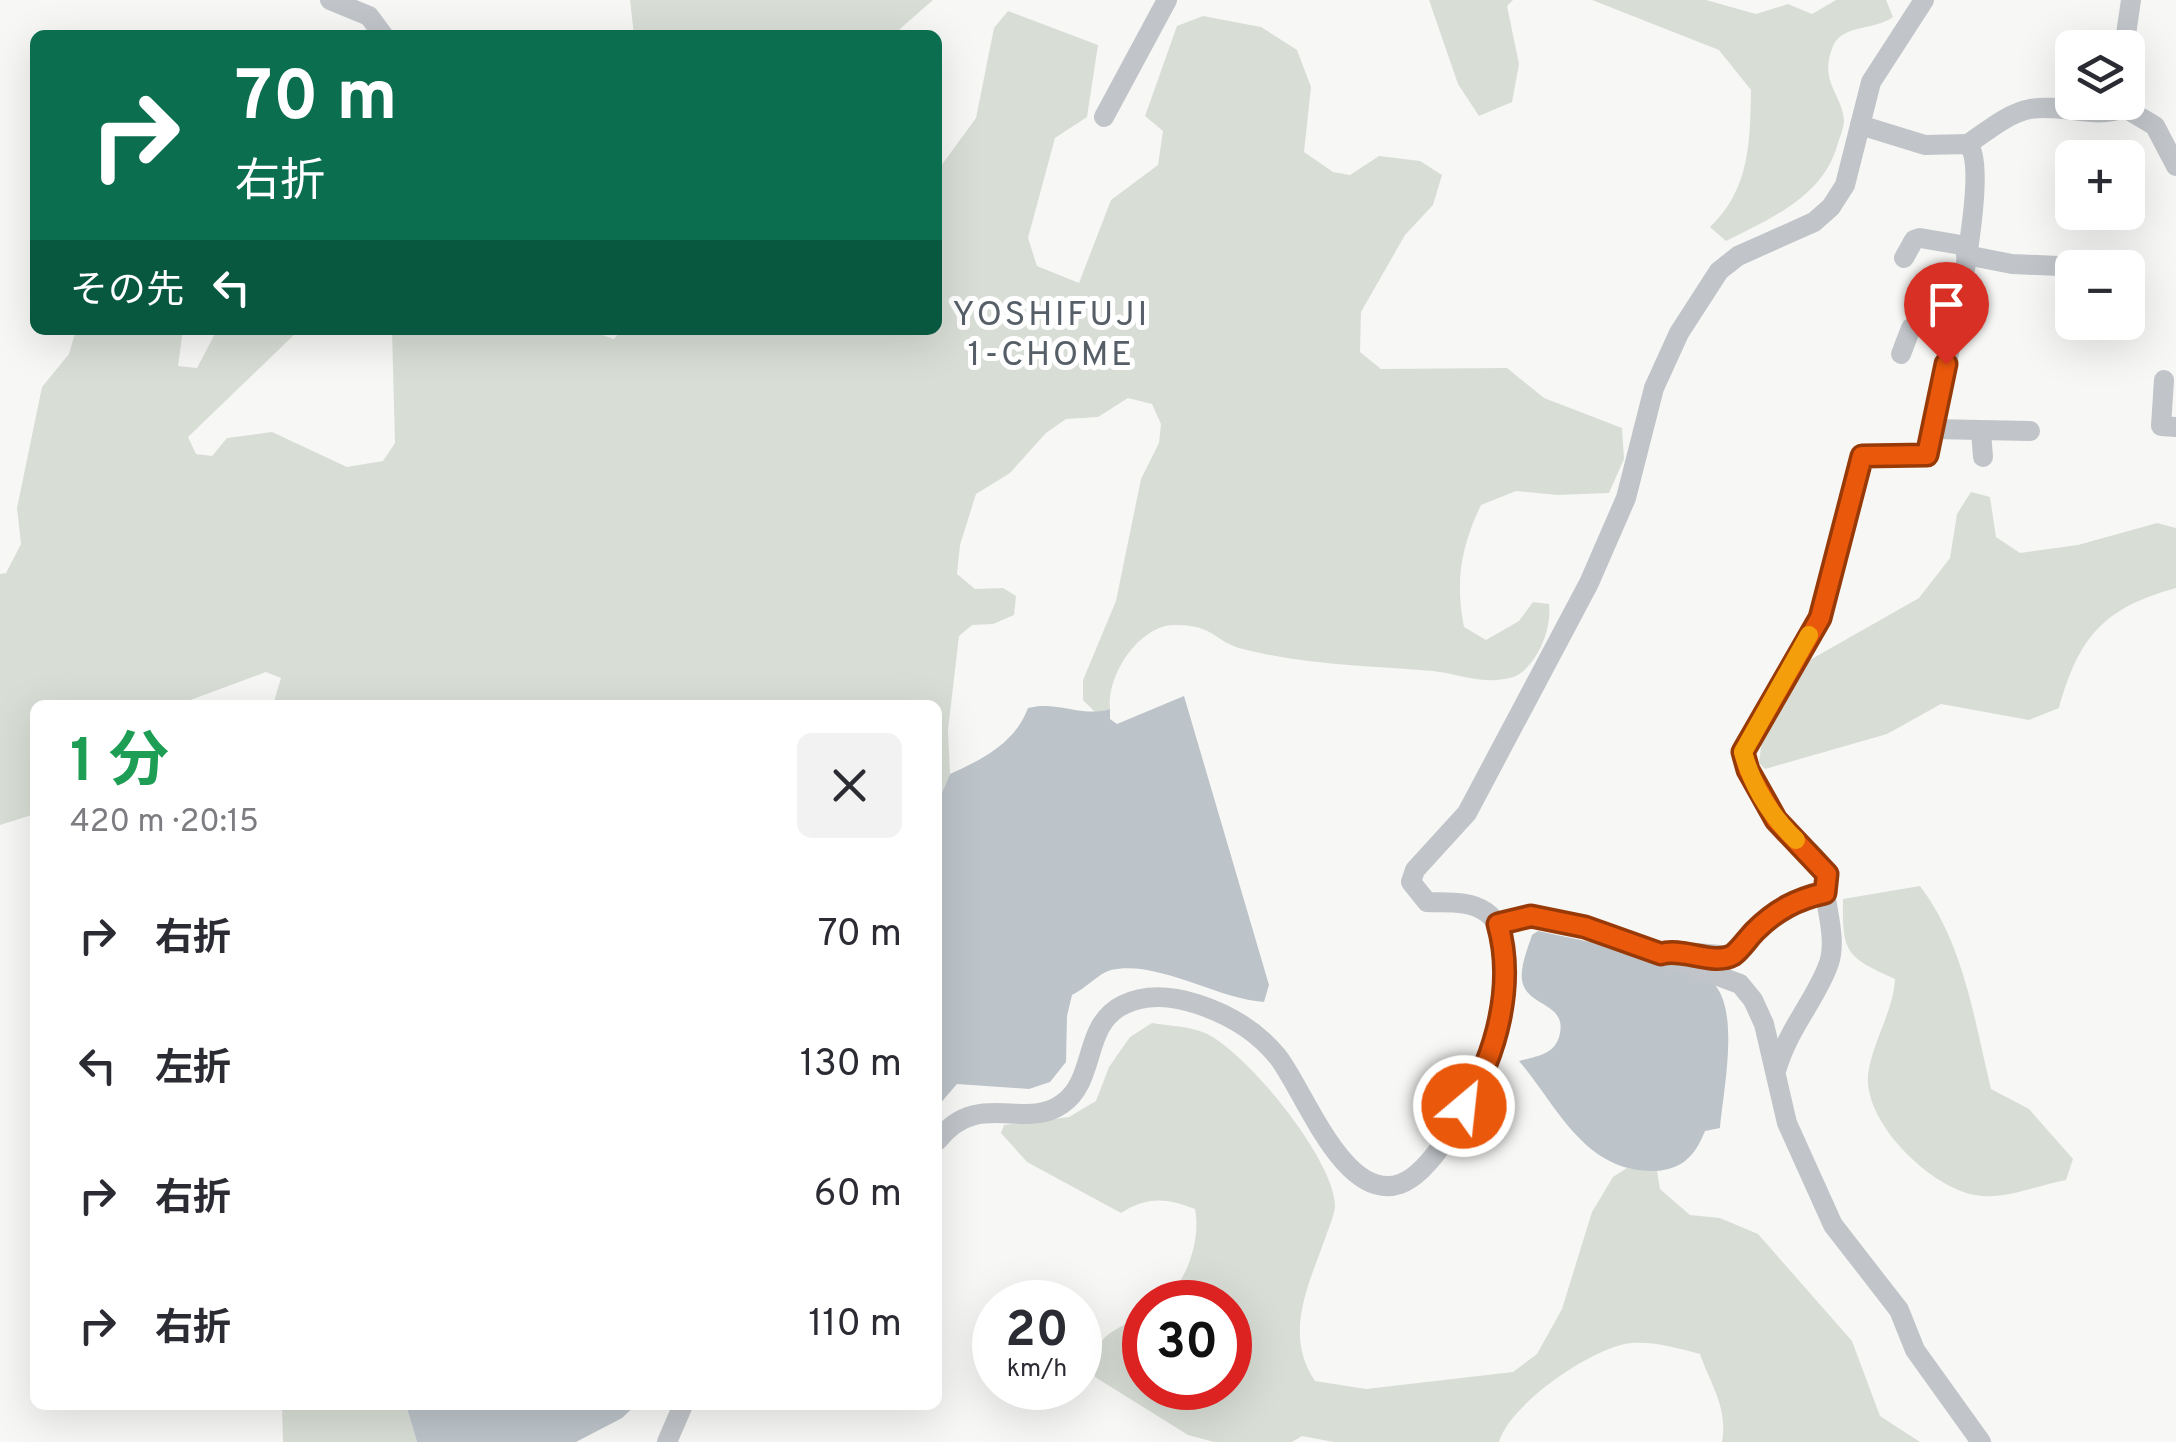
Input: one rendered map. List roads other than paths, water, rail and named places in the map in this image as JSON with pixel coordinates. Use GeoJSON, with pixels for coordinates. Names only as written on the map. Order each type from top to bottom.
{"type":"FeatureCollection","features":[{"type":"Feature","properties":{"kind":"street"},"geometry":{"type":"LineString","coordinates":[[330,0],[369,16],[379,30]]}},
{"type":"Feature","properties":{"kind":"street"},"geometry":{"type":"LineString","coordinates":[[1104,117],[1167,0]]}},
{"type":"Feature","properties":{"kind":"street"},"geometry":{"type":"LineString","coordinates":[[942,1136],[956,1122],[995,1110],[1032,1114],[1052,1110],[1079,1087],[1095,1035],[1105,1020],[1119,1006],[1134,1000],[1165,996],[1203,1006],[1251,1031],[1279,1058],[1344,1163],[1355,1174],[1386,1186],[1402,1183],[1427,1164],[1477,1086],[1487,1063],[1502,1006],[1503,956],[1498,924],[1487,912],[1472,905],[1427,902],[1411,882],[1415,870],[1467,813],[1589,583],[1626,498],[1654,388],[1700,296],[1738,256],[1814,222],[1832,207],[1845,185],[1871,82],[1924,0]]}},
{"type":"Feature","properties":{"kind":"street"},"geometry":{"type":"LineString","coordinates":[[2127,30],[2131,0]]}},
{"type":"Feature","properties":{"kind":"street"},"geometry":{"type":"LineString","coordinates":[[1860,125],[1925,145],[1968,144],[2031,108],[2055,110]]}},
{"type":"Feature","properties":{"kind":"street"},"geometry":{"type":"LineString","coordinates":[[2145,119],[2155,126],[2176,166]]}},
{"type":"Feature","properties":{"kind":"street"},"geometry":{"type":"LineString","coordinates":[[1776,1069],[1786,1039],[1829,964],[1827,874],[1776,820],[1748,770],[1743,752],[1820,618],[1862,456],[1927,455],[1967,250],[1977,168],[1975,152],[1968,144]]}},
{"type":"Feature","properties":{"kind":"street"},"geometry":{"type":"LineString","coordinates":[[1904,258],[1914,240],[1920,238],[2012,264],[2055,266]]}},
{"type":"Feature","properties":{"kind":"street"},"geometry":{"type":"LineString","coordinates":[[1901,354],[1911,328],[1918,325],[1953,331]]}},
{"type":"Feature","properties":{"kind":"street"},"geometry":{"type":"LineString","coordinates":[[2166,380],[2161,426],[2176,427]]}},
{"type":"Feature","properties":{"kind":"street"},"geometry":{"type":"LineString","coordinates":[[1932,429],[2030,432]]}},
{"type":"Feature","properties":{"kind":"street"},"geometry":{"type":"LineString","coordinates":[[1981,432],[1983,457]]}},
{"type":"Feature","properties":{"kind":"street"},"geometry":{"type":"LineString","coordinates":[[1661,954],[1672,951],[1732,956],[1777,911],[1802,898],[1825,893]]}},
{"type":"Feature","properties":{"kind":"street"},"geometry":{"type":"LineString","coordinates":[[1498,924],[1531,916],[1585,927],[1740,984],[1764,1024],[1787,1123],[1832,1225],[1900,1310],[1915,1350],[1981,1442]]}},
{"type":"Feature","properties":{"kind":"street"},"geometry":{"type":"LineString","coordinates":[[667,1442],[681,1410]]}},
{"type":"Feature","properties":{"kind":"district","name":"YOSHIFUJI 1-CHOME"},"geometry":{"type":"Point","coordinates":[1051,336]}}]}
